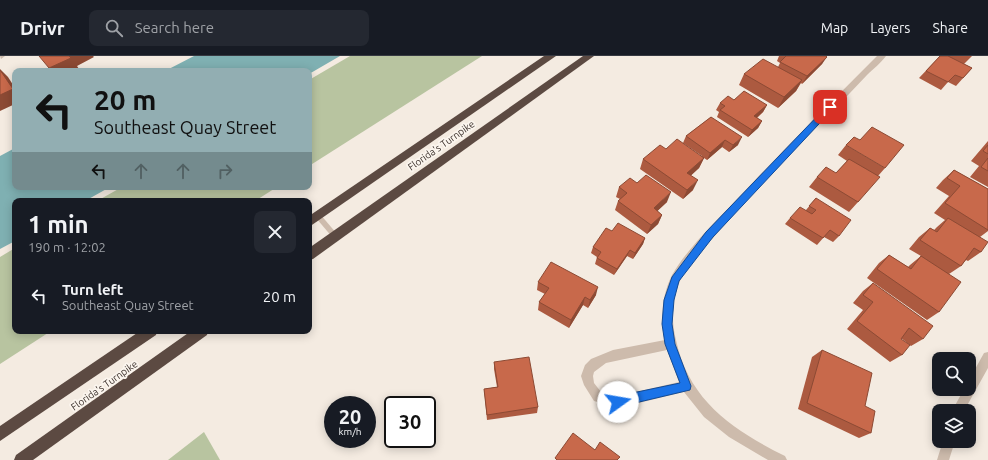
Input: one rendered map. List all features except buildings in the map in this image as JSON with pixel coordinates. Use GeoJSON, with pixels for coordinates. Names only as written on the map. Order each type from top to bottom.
{"type":"FeatureCollection","features":[{"type":"Feature","properties":{"kind":"highway","name":"Florida's Turnpike"},"geometry":{"type":"LineString","coordinates":[[314,219],[551,56]]}},
{"type":"Feature","properties":{"kind":"highway","name":"Florida's Turnpike"},"geometry":{"type":"LineString","coordinates":[[312,253],[589,56]]}},
{"type":"Feature","properties":{"kind":"highway","name":"Florida's Turnpike"},"geometry":{"type":"LineString","coordinates":[[0,434],[146,334]]}},
{"type":"Feature","properties":{"kind":"highway","name":"Florida's Turnpike"},"geometry":{"type":"LineString","coordinates":[[21,460],[198,334]]}},
{"type":"Feature","properties":{"kind":"street"},"geometry":{"type":"LineString","coordinates":[[781,460],[734,433],[707,413],[686,386],[670,344],[668,318],[669,300],[675,279],[709,234],[800,138],[882,56]]}},
{"type":"Feature","properties":{"kind":"street"},"geometry":{"type":"LineString","coordinates":[[670,344],[600,359],[591,366],[588,372],[588,381],[598,397],[618,402],[686,386]]}},
{"type":"Feature","properties":{"kind":"street"},"geometry":{"type":"LineString","coordinates":[[962,404],[988,357]]}},
{"type":"Feature","properties":{"kind":"street"},"geometry":{"type":"LineString","coordinates":[[943,460],[947,448]]}},
{"type":"Feature","properties":{"kind":"lane"},"geometry":{"type":"LineString","coordinates":[[314,219],[335,236]]}},
{"type":"Feature","properties":{"kind":"green space"},"geometry":{"type":"Polygon","coordinates":[[[350,56],[482,56],[312,164],[312,78],[350,56]]]}},
{"type":"Feature","properties":{"kind":"green space"},"geometry":{"type":"Polygon","coordinates":[[[117,190],[272,190],[260,198],[102,198],[117,190]]]}},
{"type":"Feature","properties":{"kind":"green space"},"geometry":{"type":"Polygon","coordinates":[[[12,250],[12,334],[46,334],[0,364],[0,257],[12,250]]]}},
{"type":"Feature","properties":{"kind":"green space"},"geometry":{"type":"Polygon","coordinates":[[[204,432],[220,460],[168,460],[204,432]]]}},
{"type":"Feature","properties":{"kind":"water"},"geometry":{"type":"Polygon","coordinates":[[[194,56],[340,56],[312,72],[312,68],[171,68],[194,56]]]}},
{"type":"Feature","properties":{"kind":"water"},"geometry":{"type":"Polygon","coordinates":[[[12,150],[12,190],[105,190],[90,198],[12,198],[12,243],[0,249],[0,156],[12,150]]]}},
{"type":"Feature","properties":{"kind":"route"},"geometry":{"type":"LineString","coordinates":[[618,402],[686,386],[670,344],[667,324],[669,300],[675,279],[709,234],[830,107]]}}]}
